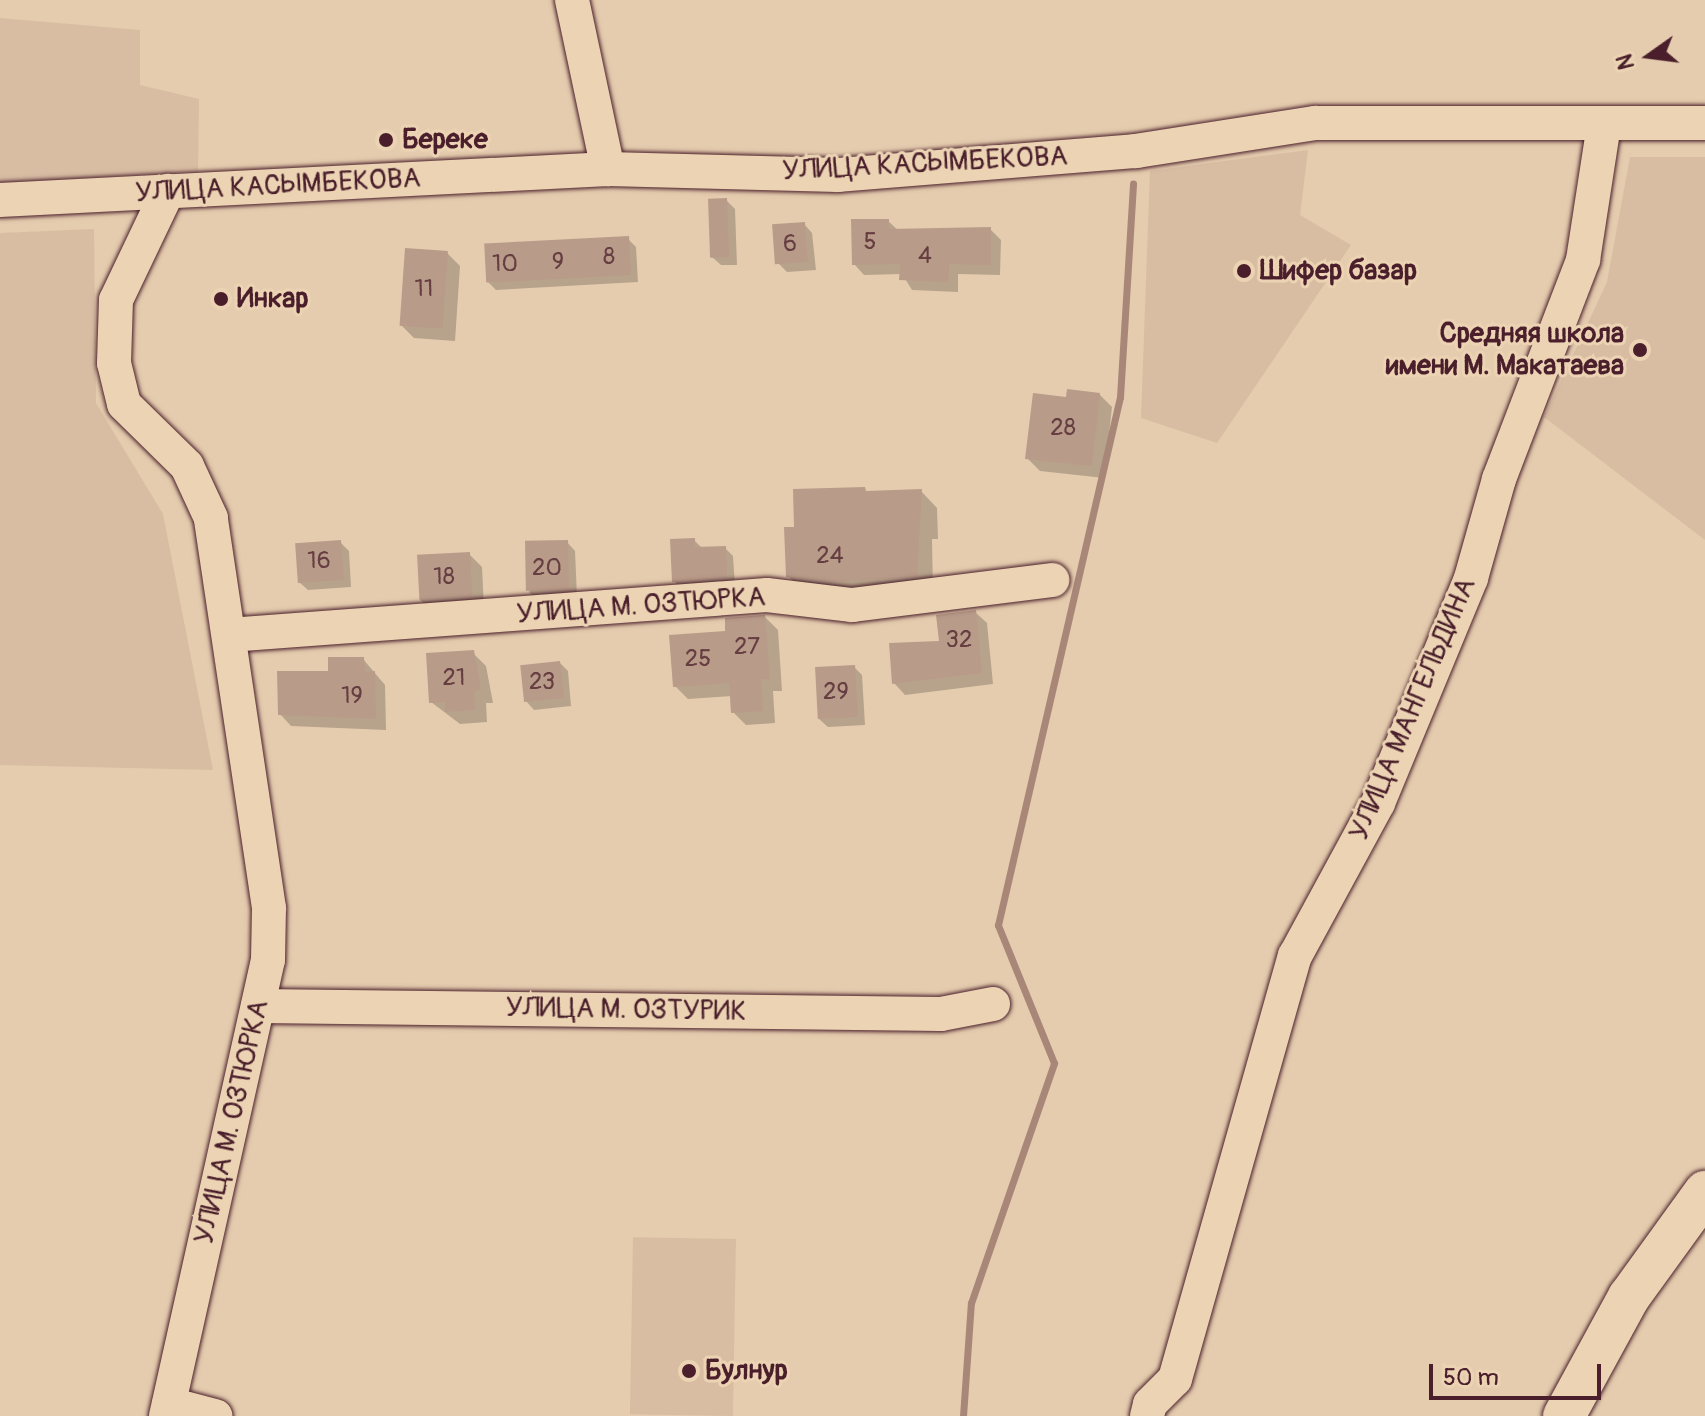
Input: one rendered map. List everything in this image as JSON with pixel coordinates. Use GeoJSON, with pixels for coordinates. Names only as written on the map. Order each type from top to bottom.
{"type":"FeatureCollection","features":[{"type":"Feature","properties":{"kind":"main road"},"geometry":{"type":"LineString","coordinates":[[1564,1416],[1629,1297],[1705,1192]]}},
{"type":"Feature","properties":{"kind":"street"},"geometry":{"type":"LineString","coordinates":[[572,0],[608,169]]}},
{"type":"Feature","properties":{"kind":"street","name":"УЛИЦА КАСЫМБЕКОВА"},"geometry":{"type":"LineString","coordinates":[[0,200],[608,169],[838,175],[1136,151],[1315,123],[1705,123]]}},
{"type":"Feature","properties":{"kind":"street","name":"УЛИЦА МАНГЕЛЬДИНА"},"geometry":{"type":"LineString","coordinates":[[1147,1416],[1150,1404],[1175,1379],[1295,956],[1378,803],[1471,578],[1499,479],[1583,260],[1604,125]]}},
{"type":"Feature","properties":{"kind":"street","name":"УЛИЦА М. ОЗТЮРКА"},"geometry":{"type":"LineString","coordinates":[[168,191],[116,300],[114,363],[124,404],[187,466],[211,518],[269,908],[268,960],[168,1410]]}},
{"type":"Feature","properties":{"kind":"street","name":"УЛИЦА М. ОЗТЮРКА"},"geometry":{"type":"LineString","coordinates":[[229,635],[767,595],[852,605],[1052,580]]}},
{"type":"Feature","properties":{"kind":"street","name":"УЛИЦА М. ОЗТУРИК"},"geometry":{"type":"LineString","coordinates":[[258,1006],[941,1014],[993,1004]]}},
{"type":"Feature","properties":{"kind":"street"},"geometry":{"type":"LineString","coordinates":[[168,1410],[215,1416]]}},
{"type":"Feature","properties":{"kind":"shaded area"},"geometry":{"type":"Polygon","coordinates":[[[0,18],[140,30],[140,85],[199,99],[198,171],[0,183],[0,18]]]}},
{"type":"Feature","properties":{"kind":"shaded area","name":"Шифер базар"},"geometry":{"type":"Polygon","coordinates":[[[1308,150],[1300,215],[1351,245],[1217,443],[1141,418],[1150,171],[1308,150]]]}},
{"type":"Feature","properties":{"kind":"shaded area","name":"Средняя школа имени М. Макатаева"},"geometry":{"type":"Polygon","coordinates":[[[1630,157],[1705,157],[1705,540],[1544,417],[1607,282],[1630,157]]]}},
{"type":"Feature","properties":{"kind":"shaded area"},"geometry":{"type":"Polygon","coordinates":[[[94,229],[96,403],[163,514],[213,770],[0,765],[0,233],[94,229]]]}},
{"type":"Feature","properties":{"kind":"shaded area"},"geometry":{"type":"Polygon","coordinates":[[[633,1237],[736,1239],[733,1416],[630,1414],[633,1237]]]}},
{"type":"Feature","properties":{"kind":"building"},"geometry":{"type":"Polygon","coordinates":[[[727,198],[729,257],[710,258],[708,199],[727,198]]]}},
{"type":"Feature","properties":{"kind":"building"},"geometry":{"type":"Polygon","coordinates":[[[851,219],[889,219],[889,229],[991,227],[991,265],[949,264],[948,282],[899,280],[900,264],[852,265],[851,219]]]}},
{"type":"Feature","properties":{"kind":"building"},"geometry":{"type":"Polygon","coordinates":[[[805,222],[808,262],[775,264],[772,224],[805,222]]]}},
{"type":"Feature","properties":{"kind":"building"},"geometry":{"type":"Polygon","coordinates":[[[629,236],[631,275],[486,283],[484,244],[629,236]]]}},
{"type":"Feature","properties":{"kind":"building"},"geometry":{"type":"Polygon","coordinates":[[[405,248],[448,251],[442,329],[400,326],[405,248]]]}},
{"type":"Feature","properties":{"kind":"building"},"geometry":{"type":"Polygon","coordinates":[[[1067,389],[1100,393],[1092,466],[1025,459],[1033,393],[1066,397],[1067,389]]]}},
{"type":"Feature","properties":{"kind":"building"},"geometry":{"type":"Polygon","coordinates":[[[865,487],[866,491],[922,489],[917,577],[831,582],[786,577],[784,527],[794,527],[793,489],[865,487]]]}},
{"type":"Feature","properties":{"kind":"building"},"geometry":{"type":"Polygon","coordinates":[[[695,538],[695,547],[726,546],[727,578],[672,582],[670,539],[695,538]]]}},
{"type":"Feature","properties":{"kind":"building"},"geometry":{"type":"Polygon","coordinates":[[[341,540],[344,580],[298,583],[295,543],[341,540]]]}},
{"type":"Feature","properties":{"kind":"building"},"geometry":{"type":"Polygon","coordinates":[[[568,540],[569,590],[526,591],[525,541],[568,540]]]}},
{"type":"Feature","properties":{"kind":"building"},"geometry":{"type":"Polygon","coordinates":[[[470,552],[472,597],[419,600],[417,555],[470,552]]]}},
{"type":"Feature","properties":{"kind":"building"},"geometry":{"type":"Polygon","coordinates":[[[976,610],[982,673],[892,684],[889,643],[939,641],[936,615],[976,610]]]}},
{"type":"Feature","properties":{"kind":"building"},"geometry":{"type":"Polygon","coordinates":[[[765,615],[770,679],[761,679],[763,711],[731,713],[729,683],[673,687],[669,635],[725,631],[725,618],[765,615]]]}},
{"type":"Feature","properties":{"kind":"building"},"geometry":{"type":"Polygon","coordinates":[[[474,650],[481,690],[474,691],[475,710],[445,712],[445,702],[429,703],[426,653],[474,650]]]}},
{"type":"Feature","properties":{"kind":"building"},"geometry":{"type":"Polygon","coordinates":[[[328,657],[364,657],[365,672],[375,671],[376,719],[278,715],[277,671],[328,671],[328,657]]]}},
{"type":"Feature","properties":{"kind":"building"},"geometry":{"type":"Polygon","coordinates":[[[560,661],[564,698],[524,702],[520,665],[560,661]]]}},
{"type":"Feature","properties":{"kind":"building"},"geometry":{"type":"Polygon","coordinates":[[[855,665],[858,717],[818,719],[815,667],[855,665]]]}},
{"type":"Feature","properties":{"kind":"waterway"},"geometry":{"type":"LineString","coordinates":[[963,1416],[971,1303],[1054,1063],[998,925],[1120,397],[1133,183]]}},
{"type":"Feature","properties":{"kind":"place","name":"Береке"},"geometry":{"type":"Point","coordinates":[386,140]}},
{"type":"Feature","properties":{"kind":"place","name":"Шифер базар"},"geometry":{"type":"Point","coordinates":[1244,271]}},
{"type":"Feature","properties":{"kind":"place","name":"Инкар"},"geometry":{"type":"Point","coordinates":[221,299]}},
{"type":"Feature","properties":{"kind":"place","name":"Средняя школа имени М. Макатаева"},"geometry":{"type":"Point","coordinates":[1640,350]}},
{"type":"Feature","properties":{"kind":"place","name":"Булнур"},"geometry":{"type":"Point","coordinates":[689,1371]}}]}
